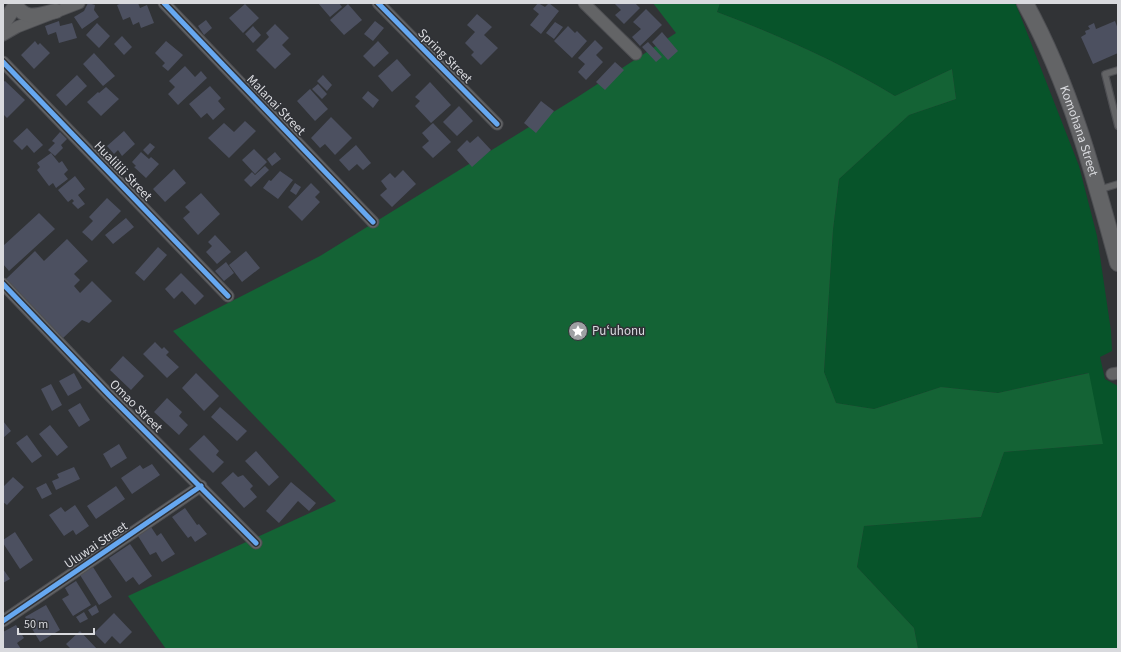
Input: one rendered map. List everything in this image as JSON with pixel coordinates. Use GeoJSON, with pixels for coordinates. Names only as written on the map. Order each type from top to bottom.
{"type":"FeatureCollection","features":[{"type":"Feature","properties":{"kind":"main road","name":"Komohana Street"},"geometry":{"type":"LineString","coordinates":[[1025,3],[1064,84],[1083,137],[1118,263]]}},
{"type":"Feature","properties":{"kind":"street"},"geometry":{"type":"LineString","coordinates":[[3,35],[17,27],[79,3]]}},
{"type":"Feature","properties":{"kind":"street","name":"Malanai Street"},"geometry":{"type":"LineString","coordinates":[[164,3],[373,222]]}},
{"type":"Feature","properties":{"kind":"street","name":"Spring Street"},"geometry":{"type":"LineString","coordinates":[[378,3],[497,124]]}},
{"type":"Feature","properties":{"kind":"street"},"geometry":{"type":"LineString","coordinates":[[584,3],[636,54]]}},
{"type":"Feature","properties":{"kind":"street"},"geometry":{"type":"LineString","coordinates":[[3,24],[17,4],[20,10],[30,16],[56,11]]}},
{"type":"Feature","properties":{"kind":"street","name":"Hualilili Street"},"geometry":{"type":"LineString","coordinates":[[3,62],[228,296]]}},
{"type":"Feature","properties":{"kind":"street","name":"Omao Street"},"geometry":{"type":"LineString","coordinates":[[3,284],[109,395],[256,543]]}},
{"type":"Feature","properties":{"kind":"street","name":"Uluwai Street"},"geometry":{"type":"LineString","coordinates":[[3,621],[201,486]]}},
{"type":"Feature","properties":{"kind":"lane"},"geometry":{"type":"LineString","coordinates":[[1118,70],[1105,74],[1118,126]]}},
{"type":"Feature","properties":{"kind":"lane"},"geometry":{"type":"LineString","coordinates":[[1098,190],[1118,184]]}},
{"type":"Feature","properties":{"kind":"green space"},"geometry":{"type":"Polygon","coordinates":[[[653,3],[720,3],[717,12],[808,50],[895,96],[952,69],[956,99],[909,115],[839,179],[833,230],[824,372],[836,403],[874,409],[941,387],[998,393],[1089,373],[1103,444],[1004,452],[981,517],[864,526],[857,567],[914,628],[918,649],[166,649],[128,596],[336,501],[173,331],[320,256],[576,98],[676,33],[653,3]]]}},
{"type":"Feature","properties":{"kind":"green space"},"geometry":{"type":"Polygon","coordinates":[[[720,3],[1015,3],[1079,166],[1097,236],[1111,331],[1112,351],[1100,357],[1105,379],[1118,386],[1118,649],[918,649],[914,628],[857,567],[864,526],[981,517],[1004,452],[1102,444],[1088,373],[998,393],[941,387],[874,409],[836,403],[824,372],[833,230],[839,179],[909,115],[956,99],[952,69],[895,96],[808,50],[717,12],[720,3]]]}},
{"type":"Feature","properties":{"kind":"building"},"geometry":{"type":"Polygon","coordinates":[[[88,3],[95,5],[94,10],[99,17],[82,29],[74,17],[84,11],[88,3]]]}},
{"type":"Feature","properties":{"kind":"building"},"geometry":{"type":"Polygon","coordinates":[[[122,3],[138,3],[140,8],[147,5],[154,23],[141,28],[139,22],[133,25],[130,17],[123,20],[117,5],[122,3]]]}},
{"type":"Feature","properties":{"kind":"building"},"geometry":{"type":"Polygon","coordinates":[[[318,3],[339,3],[342,7],[330,17],[318,3]]]}},
{"type":"Feature","properties":{"kind":"building"},"geometry":{"type":"Polygon","coordinates":[[[538,3],[545,7],[549,3],[559,11],[541,34],[530,25],[539,14],[533,9],[538,3]]]}},
{"type":"Feature","properties":{"kind":"building"},"geometry":{"type":"Polygon","coordinates":[[[614,3],[635,3],[640,8],[624,24],[615,15],[621,10],[614,3]]]}},
{"type":"Feature","properties":{"kind":"building"},"geometry":{"type":"Polygon","coordinates":[[[245,4],[259,18],[243,33],[229,18],[245,4]]]}},
{"type":"Feature","properties":{"kind":"building"},"geometry":{"type":"Polygon","coordinates":[[[348,4],[362,20],[344,35],[330,20],[348,4]]]}},
{"type":"Feature","properties":{"kind":"building"},"geometry":{"type":"Polygon","coordinates":[[[646,9],[662,25],[640,46],[632,37],[641,29],[633,22],[646,9]]]}},
{"type":"Feature","properties":{"kind":"building"},"geometry":{"type":"Polygon","coordinates":[[[477,14],[492,27],[484,35],[498,48],[481,65],[471,55],[474,52],[465,43],[475,32],[467,25],[477,14]]]}},
{"type":"Feature","properties":{"kind":"building"},"geometry":{"type":"Polygon","coordinates":[[[206,20],[212,28],[204,35],[198,26],[206,20]]]}},
{"type":"Feature","properties":{"kind":"building"},"geometry":{"type":"Polygon","coordinates":[[[59,21],[60,26],[72,23],[77,38],[59,43],[56,32],[48,35],[45,26],[59,21]]]}},
{"type":"Feature","properties":{"kind":"building"},"geometry":{"type":"Polygon","coordinates":[[[375,21],[384,28],[373,41],[364,34],[375,21]]]}},
{"type":"Feature","properties":{"kind":"building"},"geometry":{"type":"Polygon","coordinates":[[[1115,21],[1118,29],[1118,53],[1093,64],[1081,37],[1086,34],[1085,31],[1090,29],[1088,26],[1094,23],[1096,29],[1115,21]]]}},
{"type":"Feature","properties":{"kind":"building"},"geometry":{"type":"Polygon","coordinates":[[[555,22],[563,27],[554,39],[546,33],[555,22]]]}},
{"type":"Feature","properties":{"kind":"building"},"geometry":{"type":"Polygon","coordinates":[[[97,23],[110,36],[99,48],[86,35],[97,23]]]}},
{"type":"Feature","properties":{"kind":"building"},"geometry":{"type":"Polygon","coordinates":[[[275,24],[289,38],[282,45],[291,54],[275,69],[256,50],[269,37],[266,33],[275,24]]]}},
{"type":"Feature","properties":{"kind":"building"},"geometry":{"type":"Polygon","coordinates":[[[253,26],[261,35],[253,43],[245,34],[253,26]]]}},
{"type":"Feature","properties":{"kind":"building"},"geometry":{"type":"Polygon","coordinates":[[[568,26],[575,33],[577,31],[587,41],[572,58],[554,41],[568,26]]]}},
{"type":"Feature","properties":{"kind":"building"},"geometry":{"type":"Polygon","coordinates":[[[662,32],[678,51],[668,60],[652,42],[662,32]]]}},
{"type":"Feature","properties":{"kind":"building"},"geometry":{"type":"Polygon","coordinates":[[[122,36],[132,47],[124,55],[114,44],[122,36]]]}},
{"type":"Feature","properties":{"kind":"building"},"geometry":{"type":"Polygon","coordinates":[[[595,40],[603,48],[596,55],[603,62],[586,80],[578,72],[585,64],[578,58],[595,40]]]}},
{"type":"Feature","properties":{"kind":"building"},"geometry":{"type":"Polygon","coordinates":[[[35,41],[38,45],[40,43],[50,53],[34,69],[21,55],[35,41]]]}},
{"type":"Feature","properties":{"kind":"building"},"geometry":{"type":"Polygon","coordinates":[[[166,41],[183,55],[168,71],[162,66],[165,63],[155,53],[166,41]]]}},
{"type":"Feature","properties":{"kind":"building"},"geometry":{"type":"Polygon","coordinates":[[[378,41],[389,53],[374,67],[363,56],[378,41]]]}},
{"type":"Feature","properties":{"kind":"building"},"geometry":{"type":"Polygon","coordinates":[[[648,42],[662,57],[656,62],[642,47],[648,42]]]}},
{"type":"Feature","properties":{"kind":"building"},"geometry":{"type":"Polygon","coordinates":[[[94,53],[115,76],[103,86],[83,64],[94,53]]]}},
{"type":"Feature","properties":{"kind":"building"},"geometry":{"type":"Polygon","coordinates":[[[397,59],[411,75],[392,92],[378,76],[397,59]]]}},
{"type":"Feature","properties":{"kind":"building"},"geometry":{"type":"Polygon","coordinates":[[[615,62],[624,70],[605,90],[596,82],[615,62]]]}},
{"type":"Feature","properties":{"kind":"building"},"geometry":{"type":"Polygon","coordinates":[[[185,66],[195,77],[201,71],[207,78],[178,105],[168,94],[175,87],[169,81],[185,66]]]}},
{"type":"Feature","properties":{"kind":"building"},"geometry":{"type":"Polygon","coordinates":[[[77,75],[87,86],[66,106],[56,95],[77,75]]]}},
{"type":"Feature","properties":{"kind":"building"},"geometry":{"type":"Polygon","coordinates":[[[323,75],[332,85],[327,91],[317,81],[323,75]]]}},
{"type":"Feature","properties":{"kind":"building"},"geometry":{"type":"Polygon","coordinates":[[[5,81],[25,100],[7,118],[3,114],[3,82],[5,81]]]}},
{"type":"Feature","properties":{"kind":"building"},"geometry":{"type":"Polygon","coordinates":[[[430,82],[451,105],[431,123],[415,106],[420,101],[415,97],[430,82]]]}},
{"type":"Feature","properties":{"kind":"building"},"geometry":{"type":"Polygon","coordinates":[[[318,84],[327,94],[322,99],[312,89],[318,84]]]}},
{"type":"Feature","properties":{"kind":"building"},"geometry":{"type":"Polygon","coordinates":[[[210,86],[221,98],[218,101],[225,109],[213,120],[207,113],[201,118],[189,104],[210,86]]]}},
{"type":"Feature","properties":{"kind":"building"},"geometry":{"type":"Polygon","coordinates":[[[106,87],[119,99],[101,116],[87,102],[106,87]]]}},
{"type":"Feature","properties":{"kind":"building"},"geometry":{"type":"Polygon","coordinates":[[[310,89],[328,109],[315,121],[297,101],[310,89]]]}},
{"type":"Feature","properties":{"kind":"building"},"geometry":{"type":"Polygon","coordinates":[[[368,91],[379,100],[373,108],[362,98],[368,91]]]}},
{"type":"Feature","properties":{"kind":"building"},"geometry":{"type":"Polygon","coordinates":[[[541,101],[554,111],[536,133],[524,123],[541,101]]]}},
{"type":"Feature","properties":{"kind":"building"},"geometry":{"type":"Polygon","coordinates":[[[459,106],[473,121],[457,136],[443,122],[459,106]]]}},
{"type":"Feature","properties":{"kind":"building"},"geometry":{"type":"Polygon","coordinates":[[[331,117],[352,138],[335,155],[325,144],[320,148],[311,138],[331,117]]]}},
{"type":"Feature","properties":{"kind":"building"},"geometry":{"type":"Polygon","coordinates":[[[245,121],[256,131],[229,158],[208,138],[224,123],[234,132],[245,121]]]}},
{"type":"Feature","properties":{"kind":"building"},"geometry":{"type":"Polygon","coordinates":[[[433,123],[451,142],[433,158],[422,147],[429,141],[422,133],[433,123]]]}},
{"type":"Feature","properties":{"kind":"building"},"geometry":{"type":"Polygon","coordinates":[[[27,128],[43,145],[34,153],[27,145],[22,150],[13,141],[27,128]]]}},
{"type":"Feature","properties":{"kind":"building"},"geometry":{"type":"Polygon","coordinates":[[[124,131],[135,144],[122,156],[118,150],[114,154],[107,146],[124,131]]]}},
{"type":"Feature","properties":{"kind":"building"},"geometry":{"type":"Polygon","coordinates":[[[60,132],[67,139],[61,145],[63,148],[55,156],[48,150],[55,143],[52,141],[60,132]]]}},
{"type":"Feature","properties":{"kind":"building"},"geometry":{"type":"Polygon","coordinates":[[[478,136],[491,150],[472,167],[457,150],[467,140],[470,143],[478,136]]]}},
{"type":"Feature","properties":{"kind":"building"},"geometry":{"type":"Polygon","coordinates":[[[150,143],[155,147],[148,155],[143,150],[150,143]]]}},
{"type":"Feature","properties":{"kind":"building"},"geometry":{"type":"Polygon","coordinates":[[[356,145],[371,163],[363,170],[357,164],[349,171],[339,160],[356,145]]]}},
{"type":"Feature","properties":{"kind":"building"},"geometry":{"type":"Polygon","coordinates":[[[254,149],[267,162],[255,174],[242,160],[254,149]]]}},
{"type":"Feature","properties":{"kind":"building"},"geometry":{"type":"Polygon","coordinates":[[[141,152],[149,159],[151,157],[159,164],[146,178],[134,167],[136,166],[132,162],[141,152]]]}},
{"type":"Feature","properties":{"kind":"building"},"geometry":{"type":"Polygon","coordinates":[[[275,152],[281,159],[272,166],[267,159],[275,152]]]}},
{"type":"Feature","properties":{"kind":"building"},"geometry":{"type":"Polygon","coordinates":[[[51,153],[59,163],[62,161],[68,170],[64,174],[68,179],[56,188],[53,183],[49,186],[37,170],[40,167],[37,163],[51,153]]]}},
{"type":"Feature","properties":{"kind":"building"},"geometry":{"type":"Polygon","coordinates":[[[265,166],[269,170],[251,187],[244,180],[252,172],[255,175],[265,166]]]}},
{"type":"Feature","properties":{"kind":"building"},"geometry":{"type":"Polygon","coordinates":[[[174,169],[186,183],[165,202],[153,189],[174,169]]]}},
{"type":"Feature","properties":{"kind":"building"},"geometry":{"type":"Polygon","coordinates":[[[403,170],[416,184],[392,207],[380,195],[387,189],[381,181],[390,173],[395,178],[403,170]]]}},
{"type":"Feature","properties":{"kind":"building"},"geometry":{"type":"Polygon","coordinates":[[[280,171],[293,180],[278,199],[263,188],[269,180],[271,181],[280,171]]]}},
{"type":"Feature","properties":{"kind":"building"},"geometry":{"type":"Polygon","coordinates":[[[75,176],[85,189],[78,195],[85,204],[78,209],[72,203],[74,201],[72,199],[68,202],[58,190],[75,176]]]}},
{"type":"Feature","properties":{"kind":"building"},"geometry":{"type":"Polygon","coordinates":[[[295,183],[301,187],[296,195],[290,191],[295,183]]]}},
{"type":"Feature","properties":{"kind":"building"},"geometry":{"type":"Polygon","coordinates":[[[311,183],[320,192],[315,197],[320,202],[302,221],[288,207],[311,183]]]}},
{"type":"Feature","properties":{"kind":"building"},"geometry":{"type":"Polygon","coordinates":[[[201,193],[220,214],[198,235],[183,218],[190,212],[185,207],[201,193]]]}},
{"type":"Feature","properties":{"kind":"building"},"geometry":{"type":"Polygon","coordinates":[[[107,198],[121,211],[92,241],[82,232],[93,221],[89,217],[107,198]]]}},
{"type":"Feature","properties":{"kind":"building"},"geometry":{"type":"Polygon","coordinates":[[[39,213],[55,229],[9,271],[3,264],[3,246],[39,213]]]}},
{"type":"Feature","properties":{"kind":"building"},"geometry":{"type":"Polygon","coordinates":[[[126,218],[134,227],[113,244],[105,235],[126,218]]]}},
{"type":"Feature","properties":{"kind":"building"},"geometry":{"type":"Polygon","coordinates":[[[215,235],[231,252],[217,264],[206,252],[212,246],[208,242],[215,235]]]}},
{"type":"Feature","properties":{"kind":"building"},"geometry":{"type":"Polygon","coordinates":[[[67,239],[88,261],[74,274],[80,280],[74,286],[80,293],[92,281],[112,301],[89,323],[82,320],[62,339],[5,280],[35,251],[44,261],[67,239]]]}},
{"type":"Feature","properties":{"kind":"building"},"geometry":{"type":"Polygon","coordinates":[[[158,247],[167,255],[144,281],[135,273],[158,247]]]}},
{"type":"Feature","properties":{"kind":"building"},"geometry":{"type":"Polygon","coordinates":[[[246,251],[260,268],[242,282],[229,265],[246,251]]]}},
{"type":"Feature","properties":{"kind":"building"},"geometry":{"type":"Polygon","coordinates":[[[226,262],[234,273],[224,281],[215,271],[226,262]]]}},
{"type":"Feature","properties":{"kind":"building"},"geometry":{"type":"Polygon","coordinates":[[[181,273],[204,296],[195,305],[182,291],[174,299],[165,289],[181,273]]]}},
{"type":"Feature","properties":{"kind":"building"},"geometry":{"type":"Polygon","coordinates":[[[155,342],[162,349],[164,347],[169,352],[166,355],[179,367],[167,378],[143,354],[155,342]]]}},
{"type":"Feature","properties":{"kind":"building"},"geometry":{"type":"Polygon","coordinates":[[[123,356],[144,376],[131,390],[110,370],[123,356]]]}},
{"type":"Feature","properties":{"kind":"building"},"geometry":{"type":"Polygon","coordinates":[[[74,373],[82,388],[68,396],[59,381],[74,373]]]}},
{"type":"Feature","properties":{"kind":"building"},"geometry":{"type":"Polygon","coordinates":[[[196,373],[219,396],[204,411],[182,388],[196,373]]]}},
{"type":"Feature","properties":{"kind":"building"},"geometry":{"type":"Polygon","coordinates":[[[51,384],[62,405],[52,411],[41,389],[51,384]]]}},
{"type":"Feature","properties":{"kind":"building"},"geometry":{"type":"Polygon","coordinates":[[[167,398],[182,412],[179,416],[188,425],[179,435],[154,412],[167,398]]]}},
{"type":"Feature","properties":{"kind":"building"},"geometry":{"type":"Polygon","coordinates":[[[80,403],[90,420],[79,427],[68,410],[80,403]]]}},
{"type":"Feature","properties":{"kind":"building"},"geometry":{"type":"Polygon","coordinates":[[[220,407],[247,431],[237,441],[211,417],[220,407]]]}},
{"type":"Feature","properties":{"kind":"building"},"geometry":{"type":"Polygon","coordinates":[[[3,421],[11,431],[3,438],[3,421]]]}},
{"type":"Feature","properties":{"kind":"building"},"geometry":{"type":"Polygon","coordinates":[[[50,425],[68,447],[57,456],[39,434],[50,425]]]}},
{"type":"Feature","properties":{"kind":"building"},"geometry":{"type":"Polygon","coordinates":[[[27,435],[42,456],[32,463],[16,443],[27,435]]]}},
{"type":"Feature","properties":{"kind":"building"},"geometry":{"type":"Polygon","coordinates":[[[204,435],[219,451],[216,455],[224,462],[213,473],[189,449],[204,435]]]}},
{"type":"Feature","properties":{"kind":"building"},"geometry":{"type":"Polygon","coordinates":[[[119,444],[127,458],[111,468],[103,454],[119,444]]]}},
{"type":"Feature","properties":{"kind":"building"},"geometry":{"type":"Polygon","coordinates":[[[256,451],[279,477],[269,486],[245,461],[256,451]]]}},
{"type":"Feature","properties":{"kind":"building"},"geometry":{"type":"Polygon","coordinates":[[[152,464],[160,475],[132,494],[121,478],[140,465],[143,469],[152,464]]]}},
{"type":"Feature","properties":{"kind":"building"},"geometry":{"type":"Polygon","coordinates":[[[74,467],[80,479],[56,490],[52,481],[59,478],[57,474],[74,467]]]}},
{"type":"Feature","properties":{"kind":"building"},"geometry":{"type":"Polygon","coordinates":[[[233,472],[238,477],[243,475],[253,486],[250,489],[257,497],[244,508],[221,483],[233,472]]]}},
{"type":"Feature","properties":{"kind":"building"},"geometry":{"type":"Polygon","coordinates":[[[13,477],[24,487],[7,505],[3,502],[3,487],[13,477]]]}},
{"type":"Feature","properties":{"kind":"building"},"geometry":{"type":"Polygon","coordinates":[[[291,482],[316,503],[309,511],[298,501],[279,523],[266,511],[291,482]]]}},
{"type":"Feature","properties":{"kind":"building"},"geometry":{"type":"Polygon","coordinates":[[[46,483],[52,494],[42,499],[36,488],[46,483]]]}},
{"type":"Feature","properties":{"kind":"building"},"geometry":{"type":"Polygon","coordinates":[[[116,486],[125,499],[96,519],[87,506],[116,486]]]}},
{"type":"Feature","properties":{"kind":"building"},"geometry":{"type":"Polygon","coordinates":[[[75,505],[89,526],[76,535],[73,530],[64,536],[49,515],[61,507],[65,512],[75,505]]]}},
{"type":"Feature","properties":{"kind":"building"},"geometry":{"type":"Polygon","coordinates":[[[185,508],[197,525],[199,524],[207,534],[195,542],[191,536],[188,538],[172,517],[185,508]]]}},
{"type":"Feature","properties":{"kind":"building"},"geometry":{"type":"Polygon","coordinates":[[[151,527],[157,536],[161,533],[175,554],[162,562],[156,552],[150,555],[138,536],[151,527]]]}},
{"type":"Feature","properties":{"kind":"building"},"geometry":{"type":"Polygon","coordinates":[[[15,532],[33,560],[20,569],[3,543],[3,540],[15,532]]]}},
{"type":"Feature","properties":{"kind":"building"},"geometry":{"type":"Polygon","coordinates":[[[130,544],[152,576],[139,585],[133,577],[126,582],[109,558],[130,544]]]}},
{"type":"Feature","properties":{"kind":"building"},"geometry":{"type":"Polygon","coordinates":[[[93,567],[112,597],[99,605],[80,575],[93,567]]]}},
{"type":"Feature","properties":{"kind":"building"},"geometry":{"type":"Polygon","coordinates":[[[3,569],[10,579],[3,583],[3,569]]]}},
{"type":"Feature","properties":{"kind":"building"},"geometry":{"type":"Polygon","coordinates":[[[76,581],[91,605],[73,616],[62,599],[69,595],[65,588],[76,581]]]}},
{"type":"Feature","properties":{"kind":"building"},"geometry":{"type":"Polygon","coordinates":[[[46,605],[60,630],[40,642],[25,617],[46,605]]]}},
{"type":"Feature","properties":{"kind":"building"},"geometry":{"type":"Polygon","coordinates":[[[96,605],[99,612],[92,616],[88,610],[96,605]]]}},
{"type":"Feature","properties":{"kind":"building"},"geometry":{"type":"Polygon","coordinates":[[[84,612],[88,619],[80,623],[76,617],[84,612]]]}},
{"type":"Feature","properties":{"kind":"building"},"geometry":{"type":"Polygon","coordinates":[[[114,613],[132,632],[120,644],[112,636],[105,644],[94,633],[114,613]]]}},
{"type":"Feature","properties":{"kind":"building"},"geometry":{"type":"Polygon","coordinates":[[[16,625],[24,638],[17,643],[21,649],[3,649],[3,632],[16,625]]]}},
{"type":"Feature","properties":{"kind":"building"},"geometry":{"type":"Polygon","coordinates":[[[80,631],[97,649],[71,649],[66,644],[80,631]]]}},
{"type":"Feature","properties":{"kind":"cycle path"},"geometry":{"type":"LineString","coordinates":[[164,3],[373,222]]}},
{"type":"Feature","properties":{"kind":"cycle path"},"geometry":{"type":"LineString","coordinates":[[378,3],[497,124]]}},
{"type":"Feature","properties":{"kind":"cycle path"},"geometry":{"type":"LineString","coordinates":[[3,62],[228,296]]}},
{"type":"Feature","properties":{"kind":"cycle path"},"geometry":{"type":"LineString","coordinates":[[3,284],[109,395],[256,543]]}},
{"type":"Feature","properties":{"kind":"cycle path"},"geometry":{"type":"LineString","coordinates":[[3,621],[201,486]]}},
{"type":"Feature","properties":{"kind":"place","name":"Puʻuhonu"},"geometry":{"type":"Point","coordinates":[578,331]}}]}
